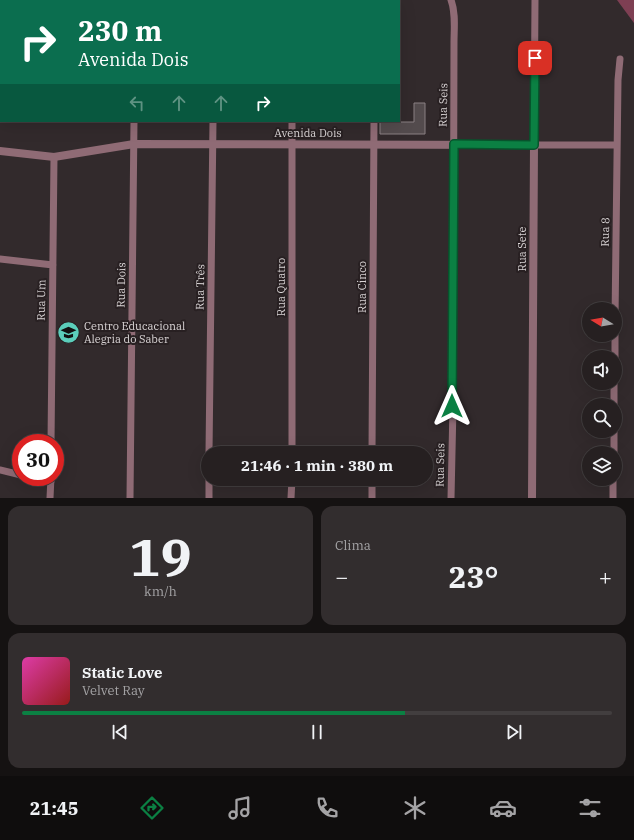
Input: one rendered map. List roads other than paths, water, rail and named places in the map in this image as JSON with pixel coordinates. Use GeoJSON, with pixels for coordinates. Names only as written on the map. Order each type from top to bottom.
{"type":"FeatureCollection","features":[{"type":"Feature","properties":{"kind":"street","name":"Rua Seis"},"geometry":{"type":"LineString","coordinates":[[451,0],[454,14],[453,398],[451,498]]}},
{"type":"Feature","properties":{"kind":"street","name":"Rua Sete"},"geometry":{"type":"LineString","coordinates":[[532,498],[535,0]]}},
{"type":"Feature","properties":{"kind":"street","name":"Rua 8"},"geometry":{"type":"LineString","coordinates":[[615,302],[618,80],[620,59]]}},
{"type":"Feature","properties":{"kind":"street","name":"Rua Dois"},"geometry":{"type":"LineString","coordinates":[[130,498],[134,122]]}},
{"type":"Feature","properties":{"kind":"street","name":"Rua Três"},"geometry":{"type":"LineString","coordinates":[[209,446],[213,122]]}},
{"type":"Feature","properties":{"kind":"street","name":"Rua Quatro"},"geometry":{"type":"LineString","coordinates":[[292,122],[292,446]]}},
{"type":"Feature","properties":{"kind":"street","name":"Rua Cinco"},"geometry":{"type":"LineString","coordinates":[[372,446],[374,122]]}},
{"type":"Feature","properties":{"kind":"street","name":"Avenida Dois"},"geometry":{"type":"LineString","coordinates":[[0,151],[54,157],[134,144],[617,145]]}},
{"type":"Feature","properties":{"kind":"street","name":"Rua Um"},"geometry":{"type":"LineString","coordinates":[[51,434],[54,157]]}},
{"type":"Feature","properties":{"kind":"street"},"geometry":{"type":"LineString","coordinates":[[0,259],[53,265]]}},
{"type":"Feature","properties":{"kind":"street"},"geometry":{"type":"LineString","coordinates":[[0,470],[12,473]]}},
{"type":"Feature","properties":{"kind":"street"},"geometry":{"type":"LineString","coordinates":[[50,498],[51,486]]}},
{"type":"Feature","properties":{"kind":"street"},"geometry":{"type":"LineString","coordinates":[[209,486],[209,498]]}},
{"type":"Feature","properties":{"kind":"street"},"geometry":{"type":"LineString","coordinates":[[292,486],[292,498]]}},
{"type":"Feature","properties":{"kind":"street"},"geometry":{"type":"LineString","coordinates":[[372,486],[372,498]]}},
{"type":"Feature","properties":{"kind":"street"},"geometry":{"type":"LineString","coordinates":[[613,486],[613,498]]}},
{"type":"Feature","properties":{"kind":"place","name":"Centro Educacional Alegria do Saber"},"geometry":{"type":"Point","coordinates":[68,332]}}]}
